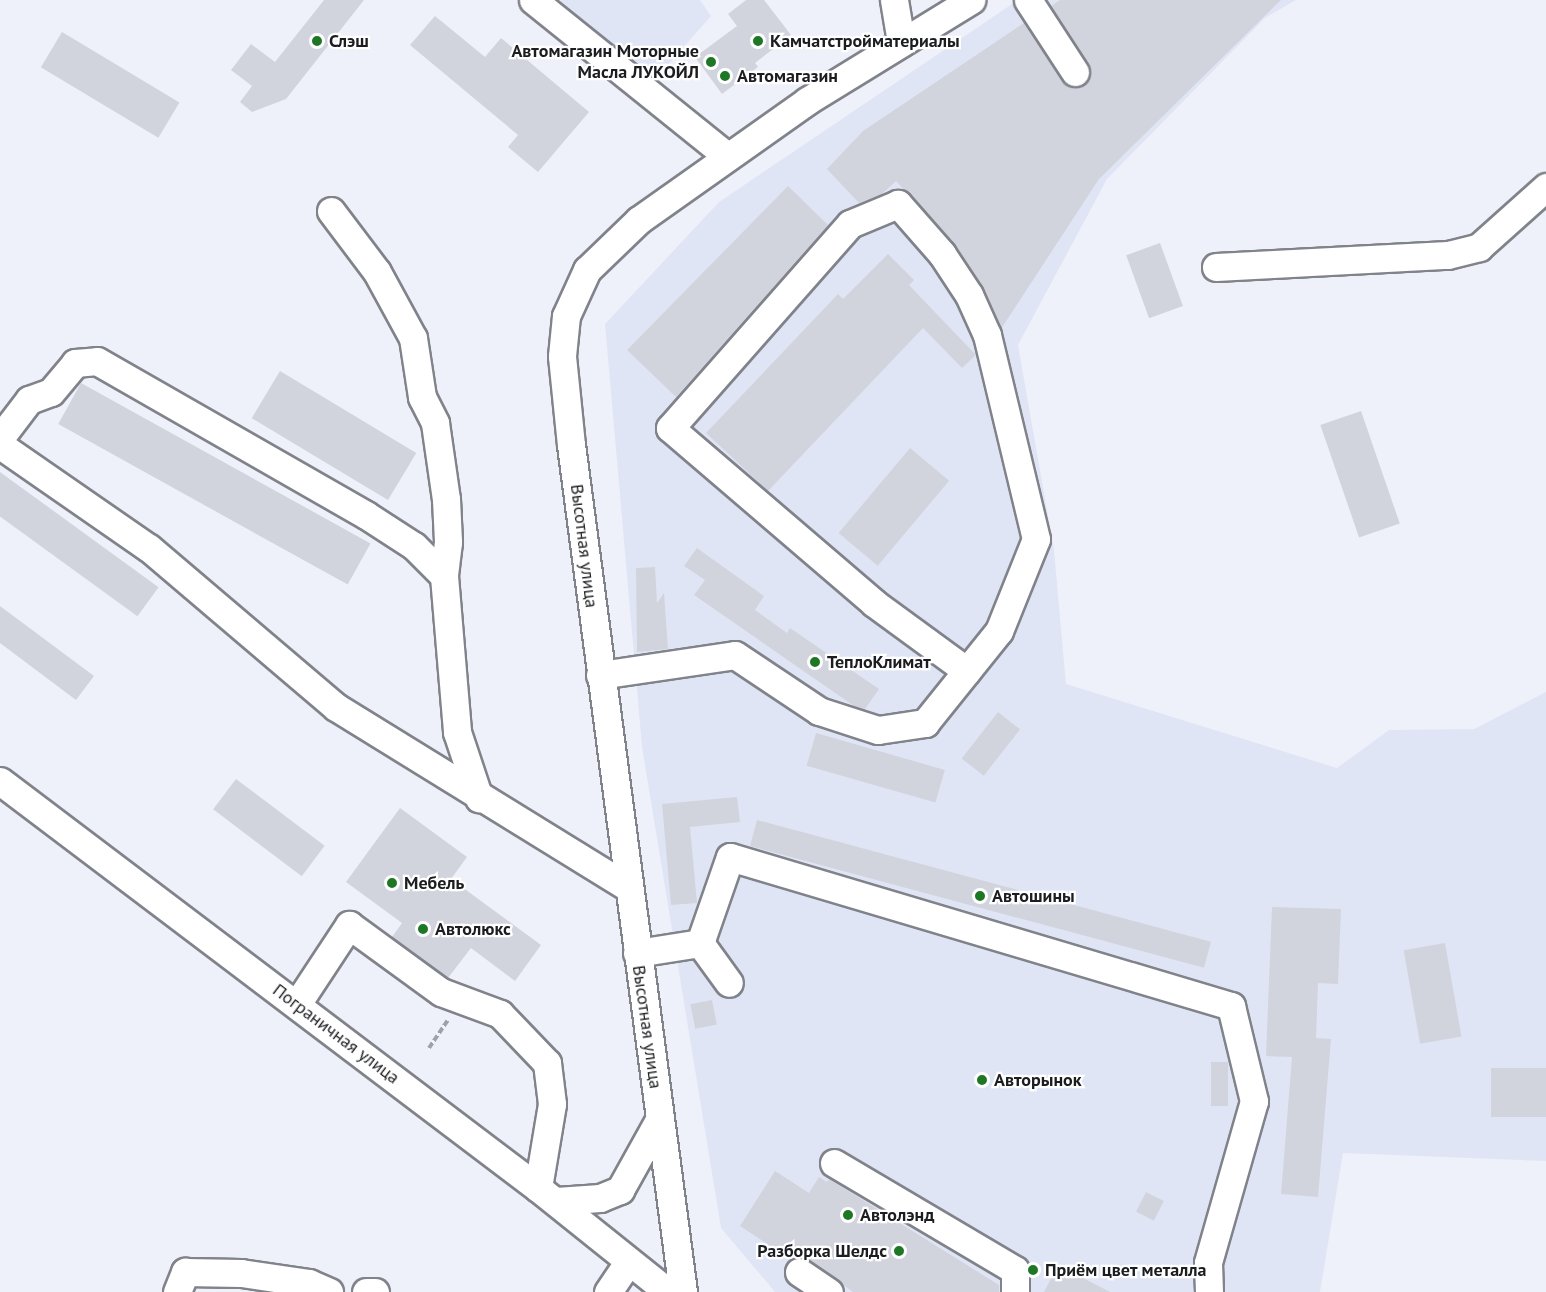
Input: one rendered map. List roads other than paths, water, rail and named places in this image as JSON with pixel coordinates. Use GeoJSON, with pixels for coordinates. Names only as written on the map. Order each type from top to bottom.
{"type":"FeatureCollection","features":[{"type":"Feature","properties":{"kind":"street"},"geometry":{"type":"LineString","coordinates":[[533,0],[727,156]]}},
{"type":"Feature","properties":{"kind":"street"},"geometry":{"type":"LineString","coordinates":[[894,0],[901,42]]}},
{"type":"Feature","properties":{"kind":"street","name":"Высотная улица"},"geometry":{"type":"LineString","coordinates":[[683,1292],[600,675],[563,370],[566,316],[582,279],[610,245],[727,156],[901,42],[971,0]]}},
{"type":"Feature","properties":{"kind":"street"},"geometry":{"type":"LineString","coordinates":[[1028,0],[1075,72]]}},
{"type":"Feature","properties":{"kind":"street"},"geometry":{"type":"LineString","coordinates":[[1216,267],[1448,255],[1479,247],[1546,187]]}},
{"type":"Feature","properties":{"kind":"street"},"geometry":{"type":"LineString","coordinates":[[600,675],[735,655],[819,711],[878,730],[925,723],[967,671],[999,631],[1036,538],[987,335],[969,295],[942,255],[898,204],[850,224],[670,428],[874,603],[967,671]]}},
{"type":"Feature","properties":{"kind":"street"},"geometry":{"type":"LineString","coordinates":[[331,211],[377,272],[412,338],[422,397],[435,423],[441,448],[448,542],[444,576],[458,732],[480,798]]}},
{"type":"Feature","properties":{"kind":"street"},"geometry":{"type":"LineString","coordinates":[[0,438],[29,400],[51,392],[75,363],[85,359],[97,361],[366,515],[414,546],[444,576]]}},
{"type":"Feature","properties":{"kind":"street"},"geometry":{"type":"LineString","coordinates":[[0,444],[149,548],[336,707],[480,798],[628,887]]}},
{"type":"Feature","properties":{"kind":"street","name":"Пограничная улица"},"geometry":{"type":"LineString","coordinates":[[0,781],[547,1194],[668,1292]]}},
{"type":"Feature","properties":{"kind":"street"},"geometry":{"type":"LineString","coordinates":[[700,943],[730,856],[1231,1006],[1254,1101],[1208,1263],[1209,1292]]}},
{"type":"Feature","properties":{"kind":"street"},"geometry":{"type":"LineString","coordinates":[[297,1004],[349,925],[441,992],[500,1014],[547,1063],[552,1104],[547,1194],[600,1198],[620,1190],[659,1120]]}},
{"type":"Feature","properties":{"kind":"street"},"geometry":{"type":"LineString","coordinates":[[637,953],[700,943]]}},
{"type":"Feature","properties":{"kind":"street"},"geometry":{"type":"LineString","coordinates":[[700,943],[729,983]]}},
{"type":"Feature","properties":{"kind":"street"},"geometry":{"type":"LineString","coordinates":[[834,1163],[1015,1270],[1015,1292]]}},
{"type":"Feature","properties":{"kind":"street"},"geometry":{"type":"LineString","coordinates":[[608,1292],[629,1262]]}},
{"type":"Feature","properties":{"kind":"street"},"geometry":{"type":"LineString","coordinates":[[177,1292],[185,1272],[241,1273],[309,1283],[329,1292]]}},
{"type":"Feature","properties":{"kind":"street"},"geometry":{"type":"LineString","coordinates":[[799,1272],[829,1292]]}},
{"type":"Feature","properties":{"kind":"street"},"geometry":{"type":"LineString","coordinates":[[366,1292],[375,1292]]}},
{"type":"Feature","properties":{"kind":"place","name":"Слэш"},"geometry":{"type":"Point","coordinates":[317,41]}},
{"type":"Feature","properties":{"kind":"place","name":"Камчатстройматериалы"},"geometry":{"type":"Point","coordinates":[758,41]}},
{"type":"Feature","properties":{"kind":"place","name":"Автомагазин Моторные Масла ЛУКОЙЛ"},"geometry":{"type":"Point","coordinates":[711,62]}},
{"type":"Feature","properties":{"kind":"place","name":"Автомагазин"},"geometry":{"type":"Point","coordinates":[725,76]}},
{"type":"Feature","properties":{"kind":"place","name":"ТеплоКлимат"},"geometry":{"type":"Point","coordinates":[815,662]}},
{"type":"Feature","properties":{"kind":"place","name":"Мебель"},"geometry":{"type":"Point","coordinates":[392,883]}},
{"type":"Feature","properties":{"kind":"place","name":"Автошины"},"geometry":{"type":"Point","coordinates":[980,896]}},
{"type":"Feature","properties":{"kind":"place","name":"Автолюкс"},"geometry":{"type":"Point","coordinates":[423,929]}},
{"type":"Feature","properties":{"kind":"place","name":"Авторынок"},"geometry":{"type":"Point","coordinates":[982,1080]}},
{"type":"Feature","properties":{"kind":"place","name":"Автолэнд"},"geometry":{"type":"Point","coordinates":[848,1215]}},
{"type":"Feature","properties":{"kind":"place","name":"Разборка Шелдс"},"geometry":{"type":"Point","coordinates":[899,1251]}},
{"type":"Feature","properties":{"kind":"place","name":"Приём цвет металла"},"geometry":{"type":"Point","coordinates":[1033,1270]}}]}
